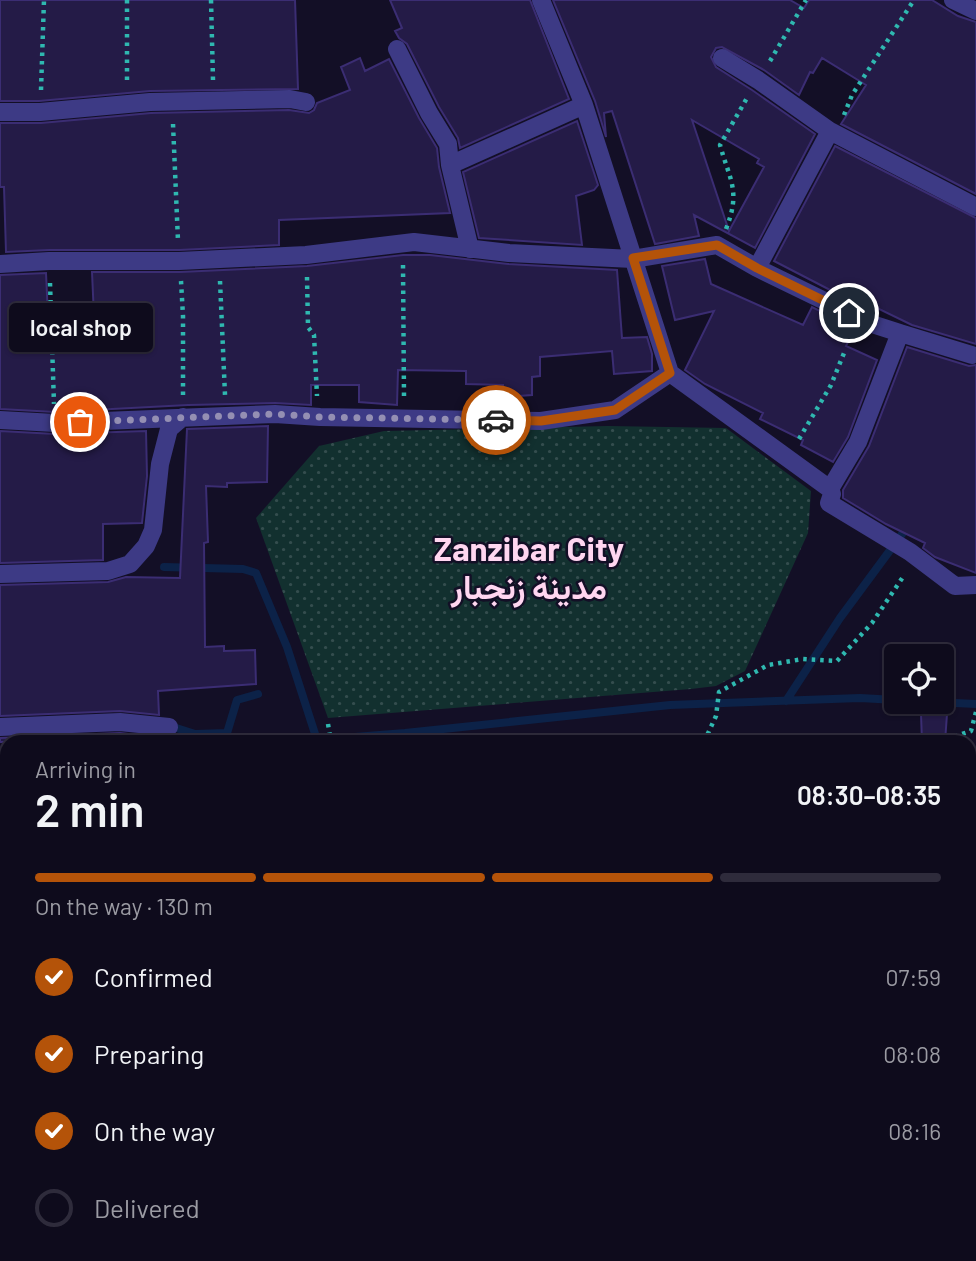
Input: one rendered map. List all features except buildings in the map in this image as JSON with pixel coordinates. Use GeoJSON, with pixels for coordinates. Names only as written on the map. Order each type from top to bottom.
{"type":"FeatureCollection","features":[{"type":"Feature","properties":{"kind":"street"},"geometry":{"type":"LineString","coordinates":[[541,0],[584,105],[670,373],[830,489],[832,494],[829,503],[910,552],[955,586],[976,585]]}},
{"type":"Feature","properties":{"kind":"street"},"geometry":{"type":"LineString","coordinates":[[953,0],[976,11]]}},
{"type":"Feature","properties":{"kind":"street"},"geometry":{"type":"LineString","coordinates":[[397,49],[448,144],[450,165],[470,249]]}},
{"type":"Feature","properties":{"kind":"street"},"geometry":{"type":"LineString","coordinates":[[722,58],[833,133],[976,207]]}},
{"type":"Feature","properties":{"kind":"street"},"geometry":{"type":"LineString","coordinates":[[0,112],[40,112],[150,102],[290,99],[306,102]]}},
{"type":"Feature","properties":{"kind":"street"},"geometry":{"type":"LineString","coordinates":[[450,165],[584,105]]}},
{"type":"Feature","properties":{"kind":"street"},"geometry":{"type":"LineString","coordinates":[[757,268],[833,133]]}},
{"type":"Feature","properties":{"kind":"street"},"geometry":{"type":"LineString","coordinates":[[0,264],[306,255],[414,242],[554,256],[633,258],[717,245],[757,268],[873,324],[972,355]]}},
{"type":"Feature","properties":{"kind":"street"},"geometry":{"type":"LineString","coordinates":[[830,489],[858,442],[900,333]]}},
{"type":"Feature","properties":{"kind":"street"},"geometry":{"type":"LineString","coordinates":[[0,420],[55,424],[226,414],[275,414],[541,421],[615,410],[670,373]]}},
{"type":"Feature","properties":{"kind":"street"},"geometry":{"type":"LineString","coordinates":[[0,574],[108,571],[130,564],[146,546],[153,530],[160,464],[169,429],[183,417]]}},
{"type":"Feature","properties":{"kind":"street"},"geometry":{"type":"LineString","coordinates":[[0,727],[120,722],[169,727]]}},
{"type":"Feature","properties":{"kind":"path"},"geometry":{"type":"LineString","coordinates":[[40,112],[44,0]]}},
{"type":"Feature","properties":{"kind":"path"},"geometry":{"type":"LineString","coordinates":[[127,0],[127,105]]}},
{"type":"Feature","properties":{"kind":"path"},"geometry":{"type":"LineString","coordinates":[[211,0],[214,102]]}},
{"type":"Feature","properties":{"kind":"path"},"geometry":{"type":"LineString","coordinates":[[717,245],[728,225],[735,200],[734,186],[720,145],[806,0]]}},
{"type":"Feature","properties":{"kind":"path"},"geometry":{"type":"LineString","coordinates":[[833,133],[852,95],[914,0]]}},
{"type":"Feature","properties":{"kind":"path"},"geometry":{"type":"LineString","coordinates":[[404,245],[405,419]]}},
{"type":"Feature","properties":{"kind":"path"},"geometry":{"type":"LineString","coordinates":[[306,255],[308,327],[314,335],[314,376],[320,417]]}},
{"type":"Feature","properties":{"kind":"path"},"geometry":{"type":"LineString","coordinates":[[219,259],[226,414]]}},
{"type":"Feature","properties":{"kind":"path"},"geometry":{"type":"LineString","coordinates":[[50,261],[55,424]]}},
{"type":"Feature","properties":{"kind":"path"},"geometry":{"type":"LineString","coordinates":[[787,457],[831,385],[844,353]]}},
{"type":"Feature","properties":{"kind":"path"},"geometry":{"type":"LineString","coordinates":[[707,735],[716,716],[719,692],[768,664],[803,659],[837,661],[872,623],[904,576],[910,562],[910,552]]}},
{"type":"Feature","properties":{"kind":"path"},"geometry":{"type":"LineString","coordinates":[[959,735],[971,731],[976,712]]}},
{"type":"Feature","properties":{"kind":"path"},"geometry":{"type":"LineString","coordinates":[[328,724],[330,735]]}},
{"type":"Feature","properties":{"kind":"green space"},"geometry":{"type":"Polygon","coordinates":[[[608,426],[726,428],[811,491],[808,533],[745,671],[716,686],[691,689],[328,718],[256,518],[319,446],[384,431],[608,426]]]}},
{"type":"Feature","properties":{"kind":"waterway"},"geometry":{"type":"LineString","coordinates":[[786,701],[840,618],[908,526]]}},
{"type":"Feature","properties":{"kind":"waterway"},"geometry":{"type":"LineString","coordinates":[[164,567],[243,569],[256,573],[287,647],[315,735]]}},
{"type":"Feature","properties":{"kind":"waterway"},"geometry":{"type":"LineString","coordinates":[[170,726],[195,734],[227,733],[237,700],[258,694]]}},
{"type":"Feature","properties":{"kind":"waterway"},"geometry":{"type":"LineString","coordinates":[[380,735],[670,705],[884,699]]}},
{"type":"Feature","properties":{"kind":"waterway"},"geometry":{"type":"LineString","coordinates":[[954,703],[976,704]]}},
{"type":"Feature","properties":{"kind":"way so far"},"geometry":{"type":"LineString","coordinates":[[80,422],[226,414],[496,420]]}},
{"type":"Feature","properties":{"kind":"place","name":"local shop"},"geometry":{"type":"Point","coordinates":[80,422]}},
{"type":"Feature","properties":{"kind":"district","name":"Zanzibar City مدينة زنجبار"},"geometry":{"type":"Point","coordinates":[529,567]}},
{"type":"Feature","properties":{"kind":"route"},"geometry":{"type":"LineString","coordinates":[[496,420],[541,421],[615,410],[670,373],[633,258],[648,258],[717,245],[757,268],[849,313]]}}]}
